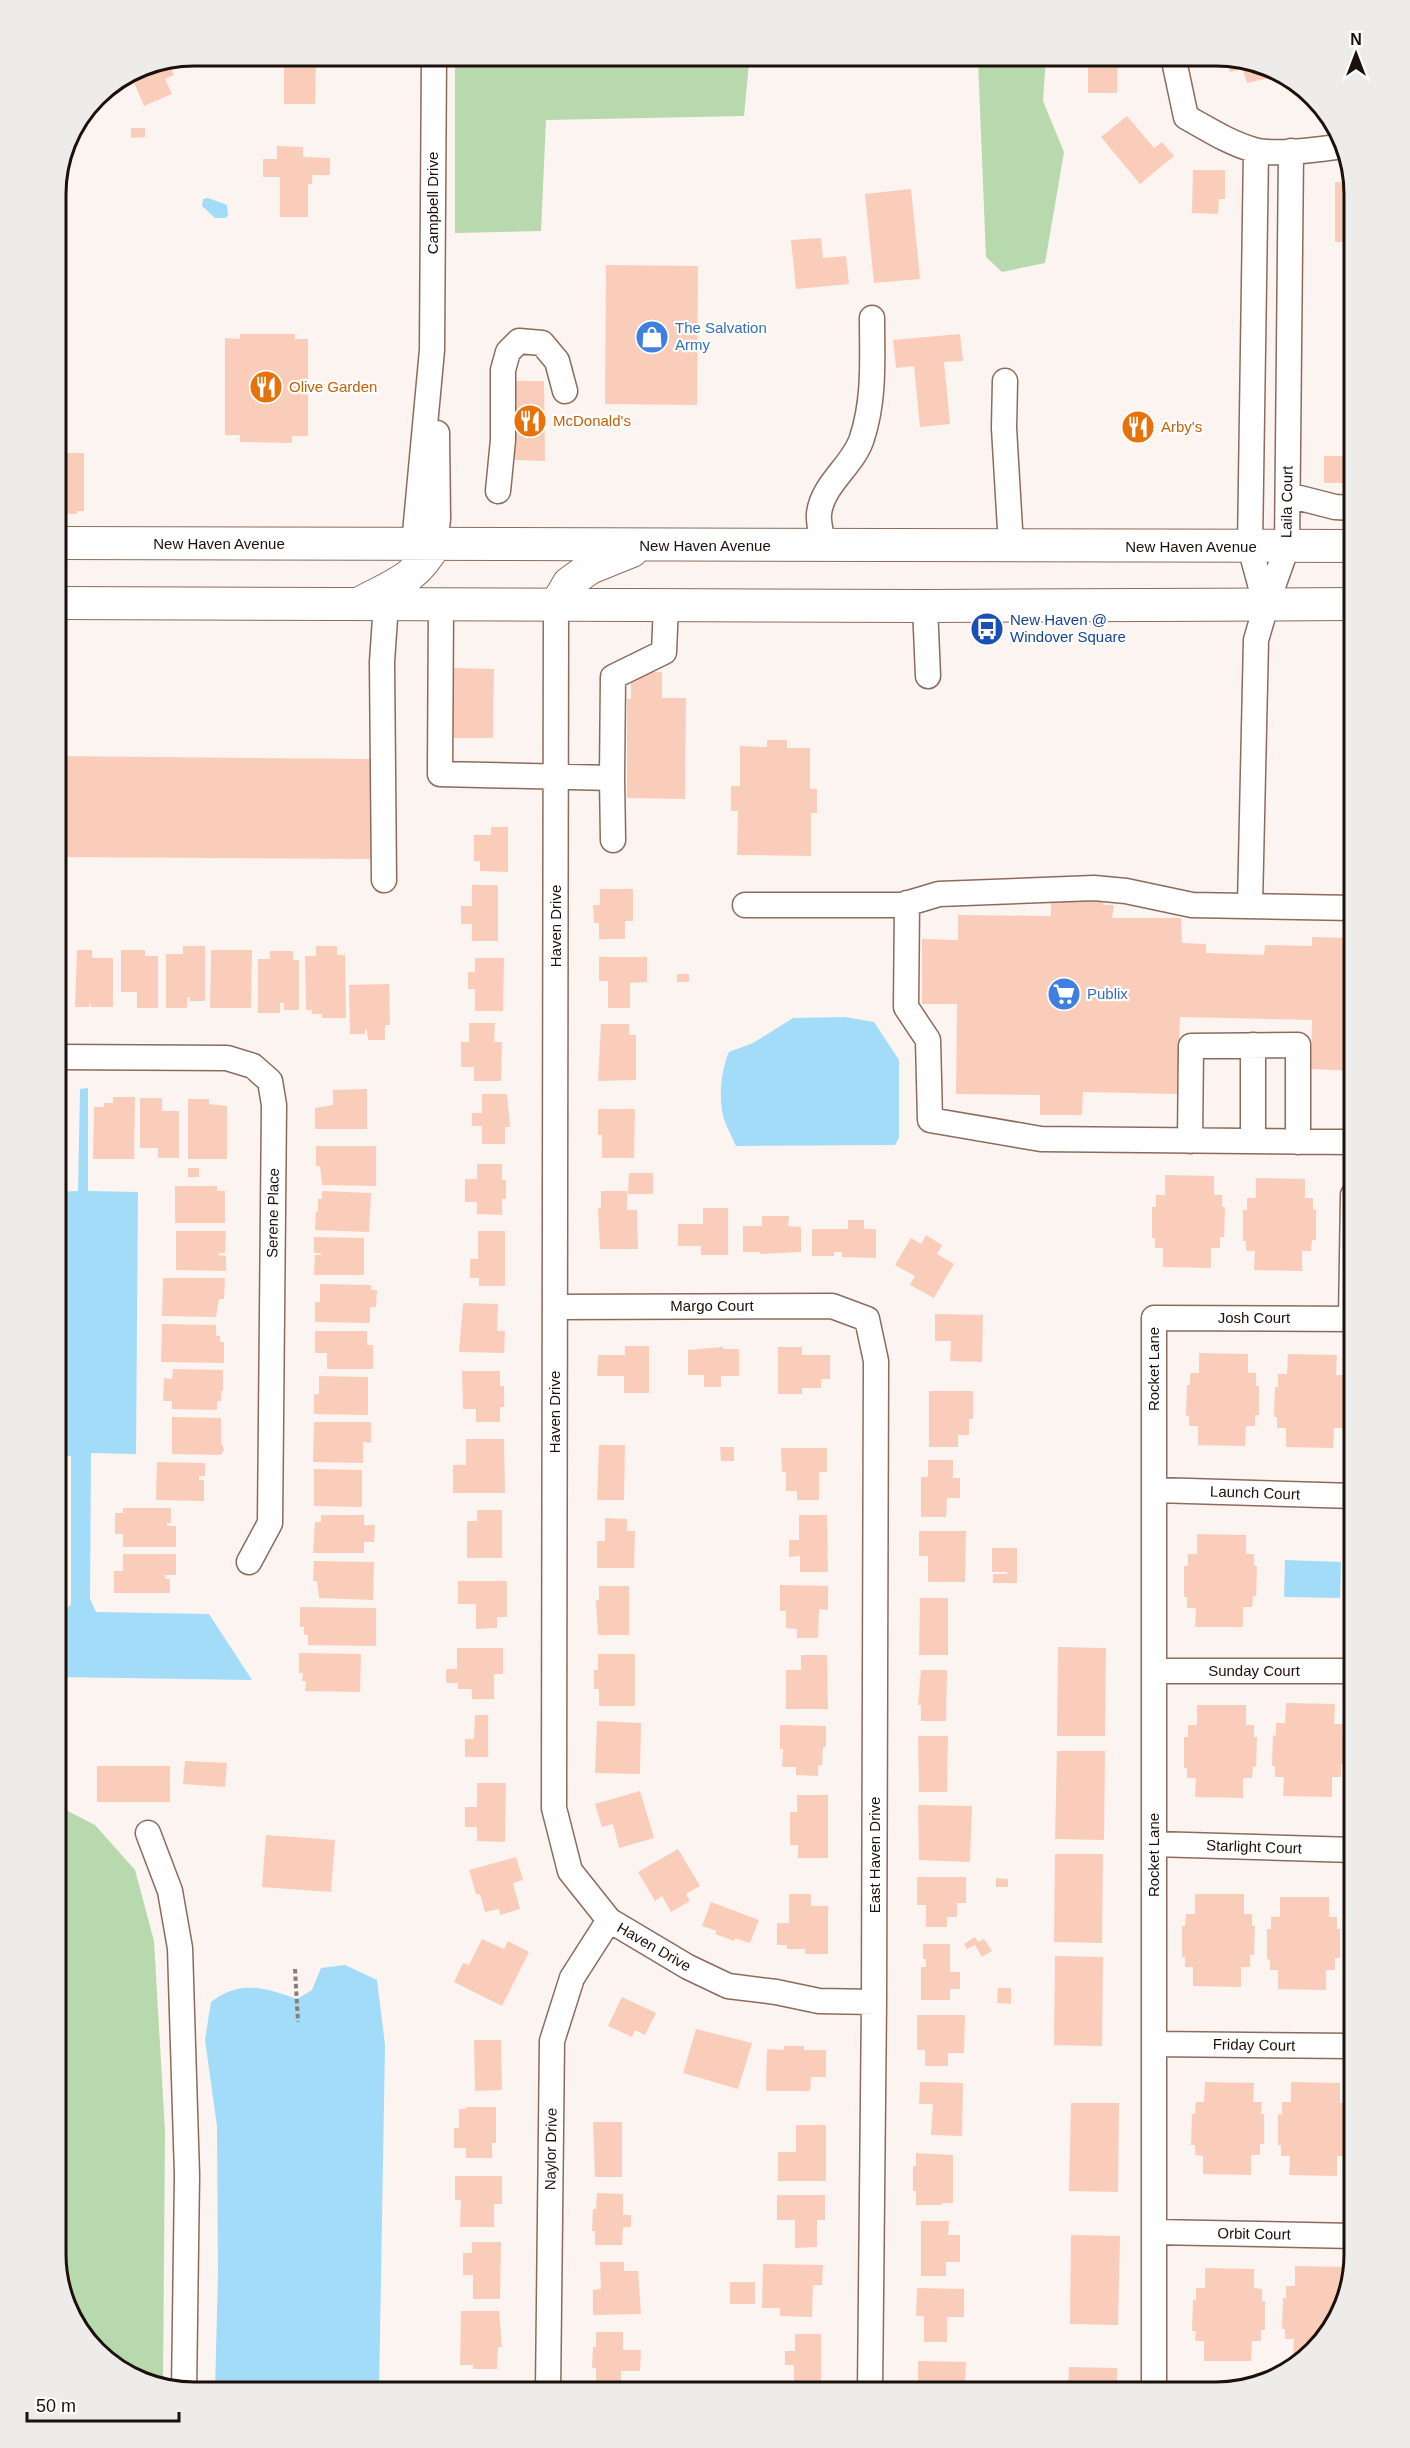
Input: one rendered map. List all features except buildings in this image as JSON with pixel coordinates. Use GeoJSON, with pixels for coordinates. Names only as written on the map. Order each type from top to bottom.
{"type":"FeatureCollection","features":[{"type":"Feature","properties":{"kind":"main road","name":"New Haven Avenue"},"geometry":{"type":"LineString","coordinates":[[66,543],[1287,548],[1344,546]]}},
{"type":"Feature","properties":{"kind":"main road"},"geometry":{"type":"LineString","coordinates":[[372,604],[413,574],[425,562],[425,544]]}},
{"type":"Feature","properties":{"kind":"main road"},"geometry":{"type":"LineString","coordinates":[[556,605],[569,583],[590,568],[644,545]]}},
{"type":"Feature","properties":{"kind":"main road"},"geometry":{"type":"LineString","coordinates":[[66,603],[925,606],[1344,604]]}},
{"type":"Feature","properties":{"kind":"street","name":"Campbell Drive"},"geometry":{"type":"LineString","coordinates":[[425,544],[438,519],[438,444],[432,350],[434,66]]}},
{"type":"Feature","properties":{"kind":"street"},"geometry":{"type":"LineString","coordinates":[[1175,66],[1186,117],[1224,139],[1256,151],[1291,151],[1335,147]]}},
{"type":"Feature","properties":{"kind":"street"},"geometry":{"type":"LineString","coordinates":[[1256,151],[1250,547],[1266,606]]}},
{"type":"Feature","properties":{"kind":"street","name":"Laila Court"},"geometry":{"type":"LineString","coordinates":[[1250,906],[1256,640],[1287,548],[1291,151]]}},
{"type":"Feature","properties":{"kind":"street"},"geometry":{"type":"LineString","coordinates":[[824,546],[819,514],[825,495],[861,441],[867,422],[873,392],[872,318]]}},
{"type":"Feature","properties":{"kind":"street"},"geometry":{"type":"LineString","coordinates":[[498,491],[503,440],[503,370],[508,352],[519,341],[542,343],[557,361],[565,392]]}},
{"type":"Feature","properties":{"kind":"street"},"geometry":{"type":"LineString","coordinates":[[1005,381],[1004,428],[1011,546]]}},
{"type":"Feature","properties":{"kind":"street"},"geometry":{"type":"LineString","coordinates":[[1288,495],[1344,507]]}},
{"type":"Feature","properties":{"kind":"street"},"geometry":{"type":"LineString","coordinates":[[372,604],[382,662],[384,880]]}},
{"type":"Feature","properties":{"kind":"street"},"geometry":{"type":"LineString","coordinates":[[441,604],[440,774],[612,778]]}},
{"type":"Feature","properties":{"kind":"street","name":"Haven Drive"},"geometry":{"type":"LineString","coordinates":[[556,605],[554,1808],[570,1871],[609,1920],[688,1967],[728,1986],[776,1992],[819,2001],[874,2002]]}},
{"type":"Feature","properties":{"kind":"street"},"geometry":{"type":"LineString","coordinates":[[613,840],[614,677],[664,652],[666,605]]}},
{"type":"Feature","properties":{"kind":"street"},"geometry":{"type":"LineString","coordinates":[[925,606],[928,676]]}},
{"type":"Feature","properties":{"kind":"street"},"geometry":{"type":"LineString","coordinates":[[745,905],[907,903],[939,894],[1094,888],[1126,891],[1192,905],[1344,908]]}},
{"type":"Feature","properties":{"kind":"street"},"geometry":{"type":"LineString","coordinates":[[907,903],[906,1006],[928,1040],[930,1120],[1041,1139],[1344,1142]]}},
{"type":"Feature","properties":{"kind":"street"},"geometry":{"type":"LineString","coordinates":[[1252,1045],[1253,1142]]}},
{"type":"Feature","properties":{"kind":"street"},"geometry":{"type":"LineString","coordinates":[[1190,1141],[1191,1046],[1298,1045],[1298,1142]]}},
{"type":"Feature","properties":{"kind":"street","name":"Serene Place"},"geometry":{"type":"LineString","coordinates":[[66,1057],[227,1058],[253,1066],[270,1081],[274,1105],[270,1524],[249,1562]]}},
{"type":"Feature","properties":{"kind":"street","name":"Margo Court"},"geometry":{"type":"LineString","coordinates":[[555,1306],[832,1305],[867,1319]]}},
{"type":"Feature","properties":{"kind":"street","name":"Josh Court"},"geometry":{"type":"LineString","coordinates":[[1154,1318],[1344,1319]]}},
{"type":"Feature","properties":{"kind":"street","name":"Rocket Lane"},"geometry":{"type":"LineString","coordinates":[[1154,1318],[1154,2382]]}},
{"type":"Feature","properties":{"kind":"street","name":"East Haven Drive"},"geometry":{"type":"LineString","coordinates":[[867,1319],[876,1361],[870,2382]]}},
{"type":"Feature","properties":{"kind":"street","name":"Launch Court"},"geometry":{"type":"LineString","coordinates":[[1155,1490],[1344,1496]]}},
{"type":"Feature","properties":{"kind":"street","name":"Sunday Court"},"geometry":{"type":"LineString","coordinates":[[1154,1671],[1344,1671]]}},
{"type":"Feature","properties":{"kind":"street"},"geometry":{"type":"LineString","coordinates":[[148,1833],[170,1891],[180,1948],[187,2175],[184,2382]]}},
{"type":"Feature","properties":{"kind":"street","name":"Starlight Court"},"geometry":{"type":"LineString","coordinates":[[1154,1844],[1344,1850]]}},
{"type":"Feature","properties":{"kind":"street","name":"Naylor Drive"},"geometry":{"type":"LineString","coordinates":[[548,2382],[552,2042],[573,1978],[609,1920]]}},
{"type":"Feature","properties":{"kind":"street","name":"Friday Court"},"geometry":{"type":"LineString","coordinates":[[1154,2044],[1344,2046]]}},
{"type":"Feature","properties":{"kind":"street","name":"Orbit Court"},"geometry":{"type":"LineString","coordinates":[[1154,2232],[1344,2236]]}},
{"type":"Feature","properties":{"kind":"path"},"geometry":{"type":"LineString","coordinates":[[295,1969],[298,2022]]}},
{"type":"Feature","properties":{"kind":"green space"},"geometry":{"type":"Polygon","coordinates":[[[455,66],[749,66],[744,116],[546,120],[541,231],[455,233],[455,66]]]}},
{"type":"Feature","properties":{"kind":"green space"},"geometry":{"type":"Polygon","coordinates":[[[978,66],[1045,66],[1043,101],[1064,152],[1045,263],[1002,272],[986,257],[978,66]]]}},
{"type":"Feature","properties":{"kind":"green space"},"geometry":{"type":"Polygon","coordinates":[[[66,1810],[95,1825],[135,1870],[154,1941],[165,2131],[163,2378],[137,2369],[110,2350],[98,2338],[79,2311],[68,2279],[66,2254],[66,1810]]]}},
{"type":"Feature","properties":{"kind":"water"},"geometry":{"type":"Polygon","coordinates":[[[208,198],[227,205],[228,216],[215,218],[202,206],[203,199],[208,198]]]}},
{"type":"Feature","properties":{"kind":"water"},"geometry":{"type":"Polygon","coordinates":[[[845,1017],[874,1022],[899,1060],[899,1138],[895,1145],[736,1146],[724,1119],[721,1103],[722,1076],[729,1052],[753,1043],[793,1018],[845,1017]]]}},
{"type":"Feature","properties":{"kind":"water"},"geometry":{"type":"Polygon","coordinates":[[[88,1088],[88,1191],[138,1192],[136,1454],[91,1453],[90,1599],[96,1612],[209,1614],[252,1680],[66,1677],[66,1609],[71,1605],[71,1456],[66,1456],[66,1192],[78,1191],[80,1089],[88,1088]]]}},
{"type":"Feature","properties":{"kind":"water"},"geometry":{"type":"Polygon","coordinates":[[[1285,1560],[1341,1562],[1340,1598],[1284,1597],[1285,1560]]]}},
{"type":"Feature","properties":{"kind":"water"},"geometry":{"type":"Polygon","coordinates":[[[345,1965],[377,1980],[385,2045],[379,2382],[215,2382],[218,2273],[217,2126],[205,2040],[211,2002],[232,1990],[243,1988],[263,1989],[297,1999],[312,1990],[321,1968],[345,1965]]]}},
{"type":"Feature","properties":{"kind":"place","name":"The Salvation Army"},"geometry":{"type":"Point","coordinates":[652,337]}},
{"type":"Feature","properties":{"kind":"place","name":"Olive Garden"},"geometry":{"type":"Point","coordinates":[266,387]}},
{"type":"Feature","properties":{"kind":"place","name":"McDonald's"},"geometry":{"type":"Point","coordinates":[530,421]}},
{"type":"Feature","properties":{"kind":"place","name":"Arby's"},"geometry":{"type":"Point","coordinates":[1138,427]}},
{"type":"Feature","properties":{"kind":"place","name":"New Haven @ Windover Square"},"geometry":{"type":"Point","coordinates":[987,629]}},
{"type":"Feature","properties":{"kind":"place","name":"Publix"},"geometry":{"type":"Point","coordinates":[1064,994]}}]}
